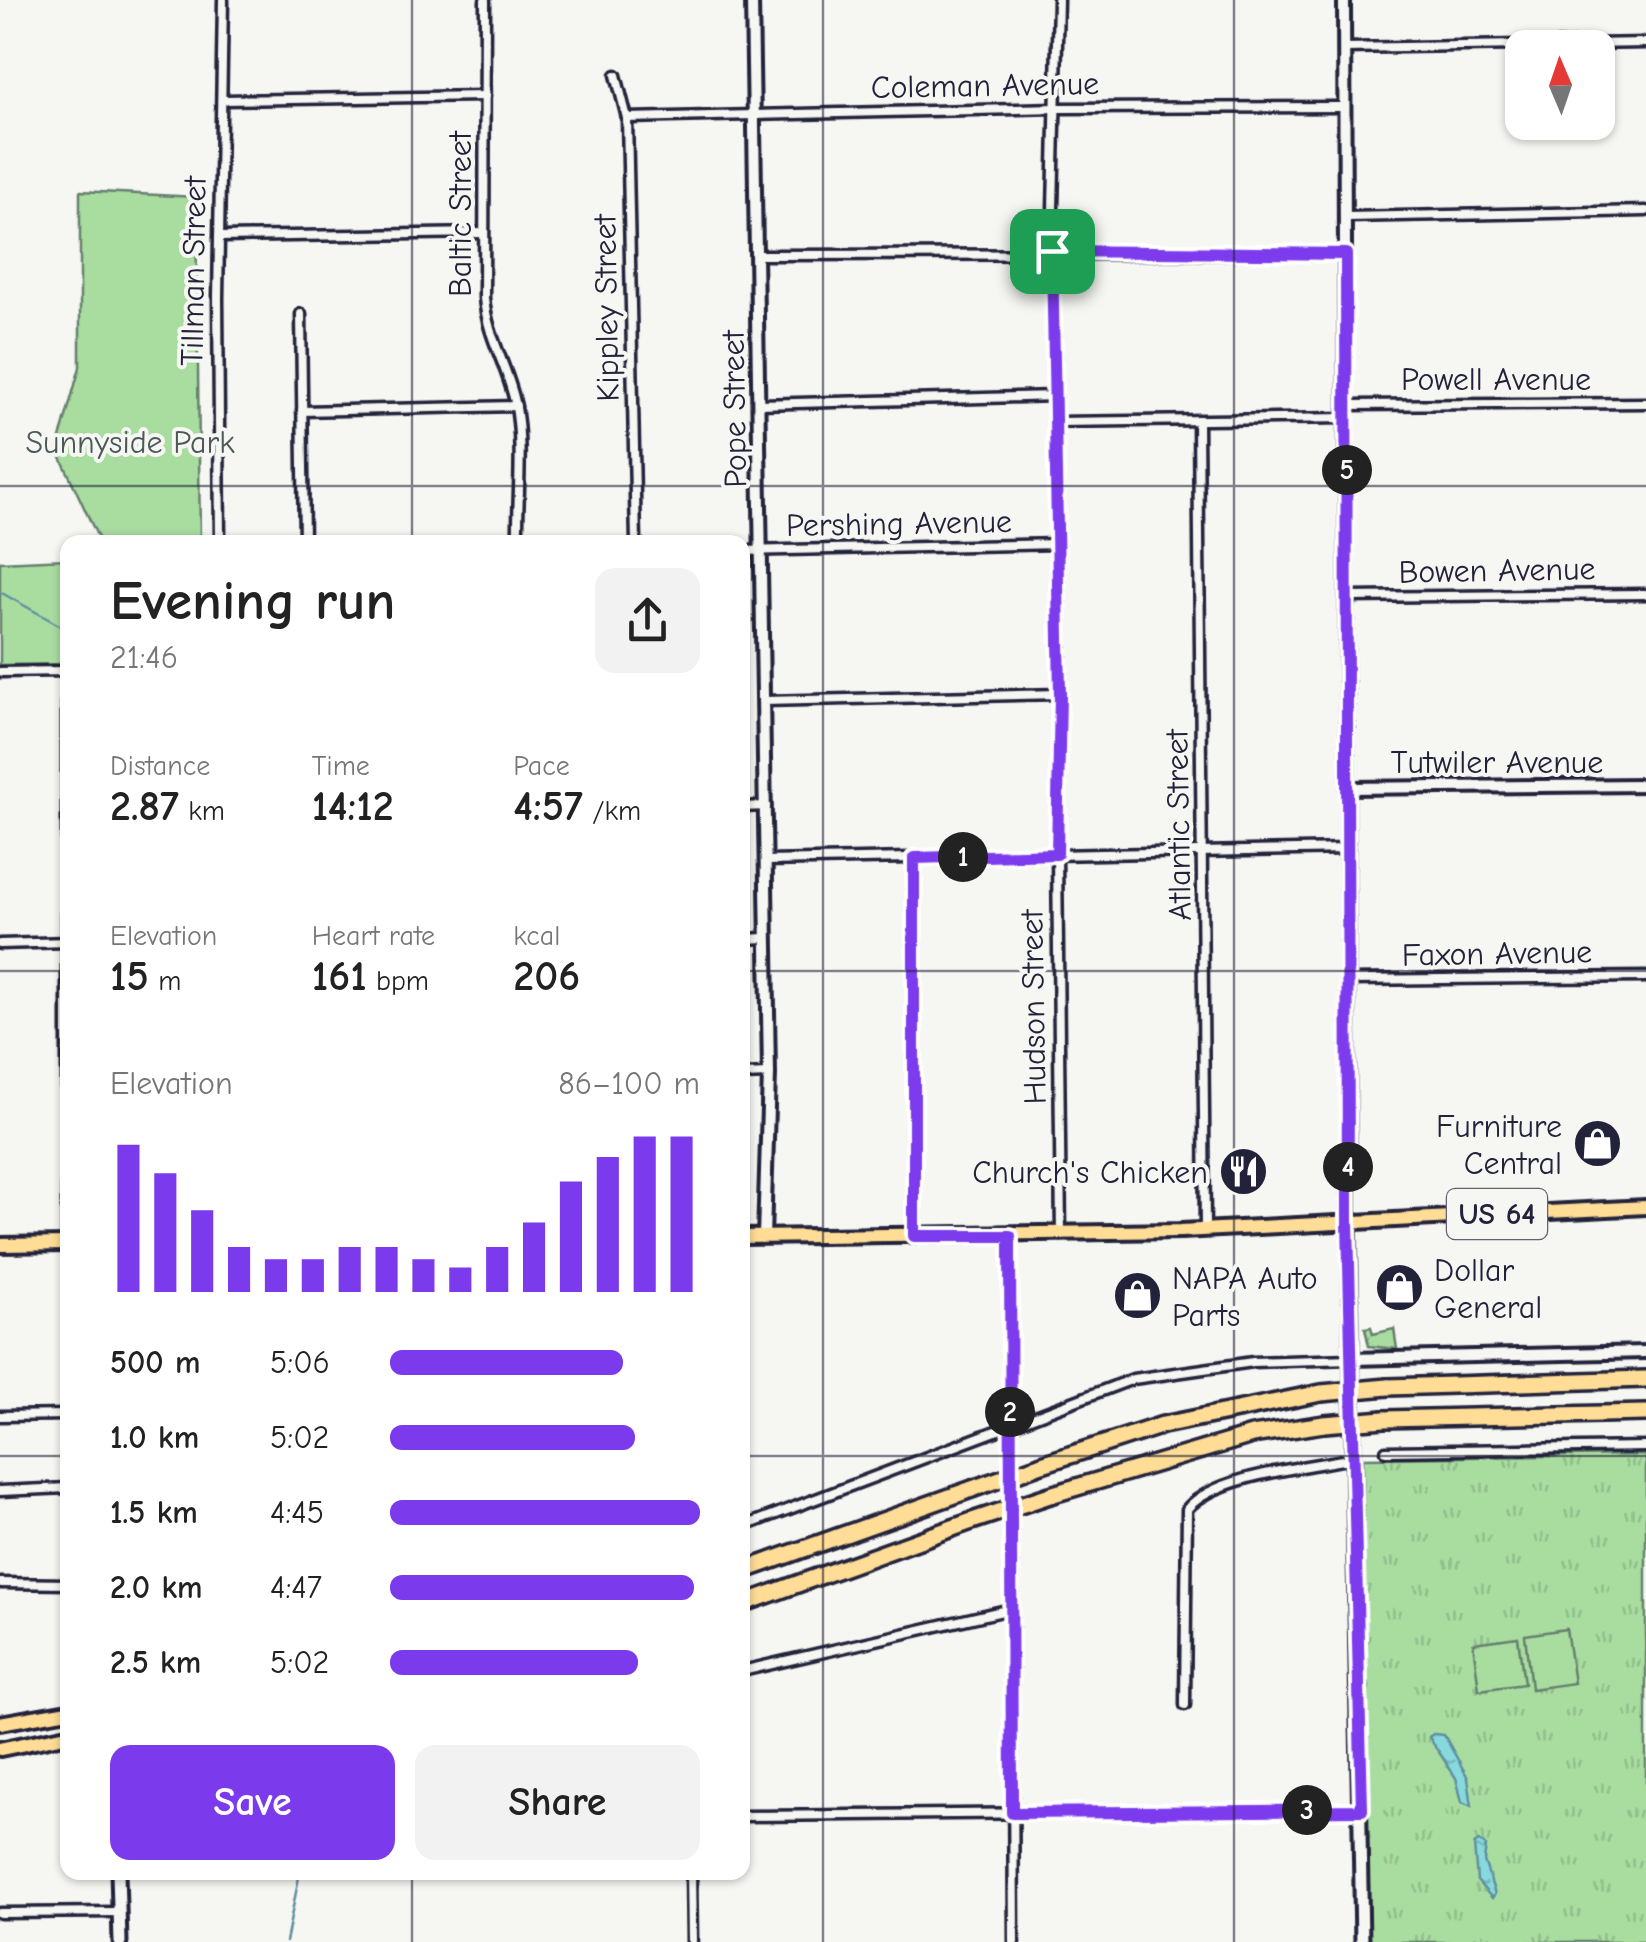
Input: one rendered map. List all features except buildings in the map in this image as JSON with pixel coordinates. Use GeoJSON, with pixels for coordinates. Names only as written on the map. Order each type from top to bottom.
{"type":"FeatureCollection","features":[{"type":"Feature","properties":{"kind":"highway"},"geometry":{"type":"LineString","coordinates":[[750,1568],[972,1488],[1163,1425],[1321,1393],[1388,1386],[1646,1377]]}},
{"type":"Feature","properties":{"kind":"highway"},"geometry":{"type":"LineString","coordinates":[[750,1601],[1050,1495],[1252,1435],[1384,1419],[1646,1412]]}},
{"type":"Feature","properties":{"kind":"main road","name":"US 64"},"geometry":{"type":"LineString","coordinates":[[750,1238],[1205,1230],[1646,1206]]}},
{"type":"Feature","properties":{"kind":"main road"},"geometry":{"type":"LineString","coordinates":[[1348,1222],[1362,1942]]}},
{"type":"Feature","properties":{"kind":"main road"},"geometry":{"type":"LineString","coordinates":[[0,1245],[60,1244]]}},
{"type":"Feature","properties":{"kind":"main road"},"geometry":{"type":"LineString","coordinates":[[0,1723],[60,1713]]}},
{"type":"Feature","properties":{"kind":"main road"},"geometry":{"type":"LineString","coordinates":[[0,1749],[60,1738]]}},
{"type":"Feature","properties":{"kind":"main road"},"geometry":{"type":"LineString","coordinates":[[118,1880],[120,1942]]}},
{"type":"Feature","properties":{"kind":"street","name":"Tillman Street"},"geometry":{"type":"LineString","coordinates":[[220,535],[224,0]]}},
{"type":"Feature","properties":{"kind":"street","name":"Baltic Street"},"geometry":{"type":"LineString","coordinates":[[485,0],[486,326],[507,373],[516,406],[518,535]]}},
{"type":"Feature","properties":{"kind":"street","name":"Pope Street"},"geometry":{"type":"LineString","coordinates":[[752,0],[769,1074],[764,1238]]}},
{"type":"Feature","properties":{"kind":"street","name":"Hudson Street"},"geometry":{"type":"LineString","coordinates":[[1058,0],[1052,251],[1060,694],[1057,854],[1061,1234]]}},
{"type":"Feature","properties":{"kind":"street"},"geometry":{"type":"LineString","coordinates":[[1344,0],[1348,1222]]}},
{"type":"Feature","properties":{"kind":"street"},"geometry":{"type":"LineString","coordinates":[[1344,48],[1646,44]]}},
{"type":"Feature","properties":{"kind":"street","name":"Kippley Street"},"geometry":{"type":"LineString","coordinates":[[616,75],[627,118],[636,535]]}},
{"type":"Feature","properties":{"kind":"street"},"geometry":{"type":"LineString","coordinates":[[224,100],[484,96]]}},
{"type":"Feature","properties":{"kind":"street","name":"Coleman Avenue"},"geometry":{"type":"LineString","coordinates":[[627,118],[1058,108],[1345,108]]}},
{"type":"Feature","properties":{"kind":"street"},"geometry":{"type":"LineString","coordinates":[[1346,217],[1646,211]]}},
{"type":"Feature","properties":{"kind":"street"},"geometry":{"type":"LineString","coordinates":[[220,237],[483,234]]}},
{"type":"Feature","properties":{"kind":"street"},"geometry":{"type":"LineString","coordinates":[[756,255],[1052,251],[1346,254]]}},
{"type":"Feature","properties":{"kind":"street"},"geometry":{"type":"LineString","coordinates":[[301,314],[304,535]]}},
{"type":"Feature","properties":{"kind":"street"},"geometry":{"type":"LineString","coordinates":[[759,404],[1056,396]]}},
{"type":"Feature","properties":{"kind":"street","name":"Powell Avenue"},"geometry":{"type":"LineString","coordinates":[[1347,405],[1646,403]]}},
{"type":"Feature","properties":{"kind":"street"},"geometry":{"type":"LineString","coordinates":[[302,412],[516,406]]}},
{"type":"Feature","properties":{"kind":"street"},"geometry":{"type":"LineString","coordinates":[[1056,422],[1347,418]]}},
{"type":"Feature","properties":{"kind":"street","name":"Atlantic Street"},"geometry":{"type":"LineString","coordinates":[[1198,420],[1205,1230]]}},
{"type":"Feature","properties":{"kind":"street","name":"Pershing Avenue"},"geometry":{"type":"LineString","coordinates":[[750,551],[1058,544]]}},
{"type":"Feature","properties":{"kind":"street","name":"Bowen Avenue"},"geometry":{"type":"LineString","coordinates":[[1348,597],[1646,594]]}},
{"type":"Feature","properties":{"kind":"street"},"geometry":{"type":"LineString","coordinates":[[0,672],[60,671]]}},
{"type":"Feature","properties":{"kind":"street"},"geometry":{"type":"LineString","coordinates":[[764,701],[1060,694]]}},
{"type":"Feature","properties":{"kind":"street","name":"Tutwiler Avenue"},"geometry":{"type":"LineString","coordinates":[[1348,788],[1646,786]]}},
{"type":"Feature","properties":{"kind":"street"},"geometry":{"type":"LineString","coordinates":[[750,807],[766,806]]}},
{"type":"Feature","properties":{"kind":"street"},"geometry":{"type":"LineString","coordinates":[[766,861],[1348,849]]}},
{"type":"Feature","properties":{"kind":"street"},"geometry":{"type":"LineString","coordinates":[[914,858],[914,1236]]}},
{"type":"Feature","properties":{"kind":"street"},"geometry":{"type":"LineString","coordinates":[[750,938],[767,938]]}},
{"type":"Feature","properties":{"kind":"street"},"geometry":{"type":"LineString","coordinates":[[0,944],[60,942]]}},
{"type":"Feature","properties":{"kind":"street","name":"Faxon Avenue"},"geometry":{"type":"LineString","coordinates":[[1348,980],[1646,977]]}},
{"type":"Feature","properties":{"kind":"street"},"geometry":{"type":"LineString","coordinates":[[750,1075],[769,1074]]}},
{"type":"Feature","properties":{"kind":"street"},"geometry":{"type":"LineString","coordinates":[[1010,1236],[1014,1942]]}},
{"type":"Feature","properties":{"kind":"street"},"geometry":{"type":"LineString","coordinates":[[750,1524],[1132,1379],[1253,1362],[1646,1352]]}},
{"type":"Feature","properties":{"kind":"street"},"geometry":{"type":"LineString","coordinates":[[0,1416],[60,1415]]}},
{"type":"Feature","properties":{"kind":"street"},"geometry":{"type":"LineString","coordinates":[[1386,1451],[1646,1447]]}},
{"type":"Feature","properties":{"kind":"street"},"geometry":{"type":"LineString","coordinates":[[1185,1705],[1186,1509],[1198,1495],[1251,1478],[1352,1458]]}},
{"type":"Feature","properties":{"kind":"street"},"geometry":{"type":"LineString","coordinates":[[0,1490],[60,1488]]}},
{"type":"Feature","properties":{"kind":"street"},"geometry":{"type":"LineString","coordinates":[[0,1583],[60,1584]]}},
{"type":"Feature","properties":{"kind":"street"},"geometry":{"type":"LineString","coordinates":[[750,1669],[1011,1609]]}},
{"type":"Feature","properties":{"kind":"street"},"geometry":{"type":"LineString","coordinates":[[750,1816],[1362,1810]]}},
{"type":"Feature","properties":{"kind":"street"},"geometry":{"type":"LineString","coordinates":[[691,1880],[692,1942]]}},
{"type":"Feature","properties":{"kind":"street"},"geometry":{"type":"LineString","coordinates":[[0,1914],[120,1912]]}},
{"type":"Feature","properties":{"kind":"green space","name":"Sunnyside Park"},"geometry":{"type":"Polygon","coordinates":[[[80,191],[196,197],[200,535],[97,535],[57,449],[80,367],[80,191]]]}},
{"type":"Feature","properties":{"kind":"green space"},"geometry":{"type":"Polygon","coordinates":[[[60,559],[60,664],[0,665],[0,562],[60,559]]]}},
{"type":"Feature","properties":{"kind":"green space"},"geometry":{"type":"Polygon","coordinates":[[[1371,1327],[1373,1334],[1394,1329],[1397,1349],[1369,1346],[1365,1328],[1371,1327]]]}},
{"type":"Feature","properties":{"kind":"green space"},"geometry":{"type":"Polygon","coordinates":[[[1646,1455],[1646,1942],[1367,1942],[1363,1458],[1646,1455]]]}},
{"type":"Feature","properties":{"kind":"green space"},"geometry":{"type":"Polygon","coordinates":[[[1566,1629],[1574,1683],[1531,1689],[1525,1635],[1566,1629]]]}},
{"type":"Feature","properties":{"kind":"green space"},"geometry":{"type":"Polygon","coordinates":[[[1518,1637],[1524,1684],[1479,1690],[1473,1643],[1518,1637]]]}},
{"type":"Feature","properties":{"kind":"water"},"geometry":{"type":"Polygon","coordinates":[[[1444,1735],[1468,1778],[1472,1806],[1462,1802],[1456,1778],[1429,1737],[1444,1735]]]}},
{"type":"Feature","properties":{"kind":"water"},"geometry":{"type":"Polygon","coordinates":[[[1479,1842],[1486,1846],[1484,1861],[1495,1894],[1492,1898],[1477,1881],[1474,1845],[1479,1842]]]}},
{"type":"Feature","properties":{"kind":"waterway"},"geometry":{"type":"LineString","coordinates":[[0,592],[60,626]]}},
{"type":"Feature","properties":{"kind":"waterway"},"geometry":{"type":"LineString","coordinates":[[286,1942],[298,1880]]}},
{"type":"Feature","properties":{"kind":"place","name":"Furniture Central"},"geometry":{"type":"Point","coordinates":[1597,1144]}},
{"type":"Feature","properties":{"kind":"place","name":"Church's Chicken"},"geometry":{"type":"Point","coordinates":[1243,1172]}},
{"type":"Feature","properties":{"kind":"place","name":"Dollar General"},"geometry":{"type":"Point","coordinates":[1399,1288]}},
{"type":"Feature","properties":{"kind":"place","name":"NAPA Auto Parts"},"geometry":{"type":"Point","coordinates":[1137,1296]}},
{"type":"Feature","properties":{"kind":"route"},"geometry":{"type":"LineString","coordinates":[[1052,251],[1346,254],[1348,1222],[1362,1810],[1012,1813],[1010,1236],[914,1236],[914,858],[1057,854],[1060,694],[1052,251]]}}]}
